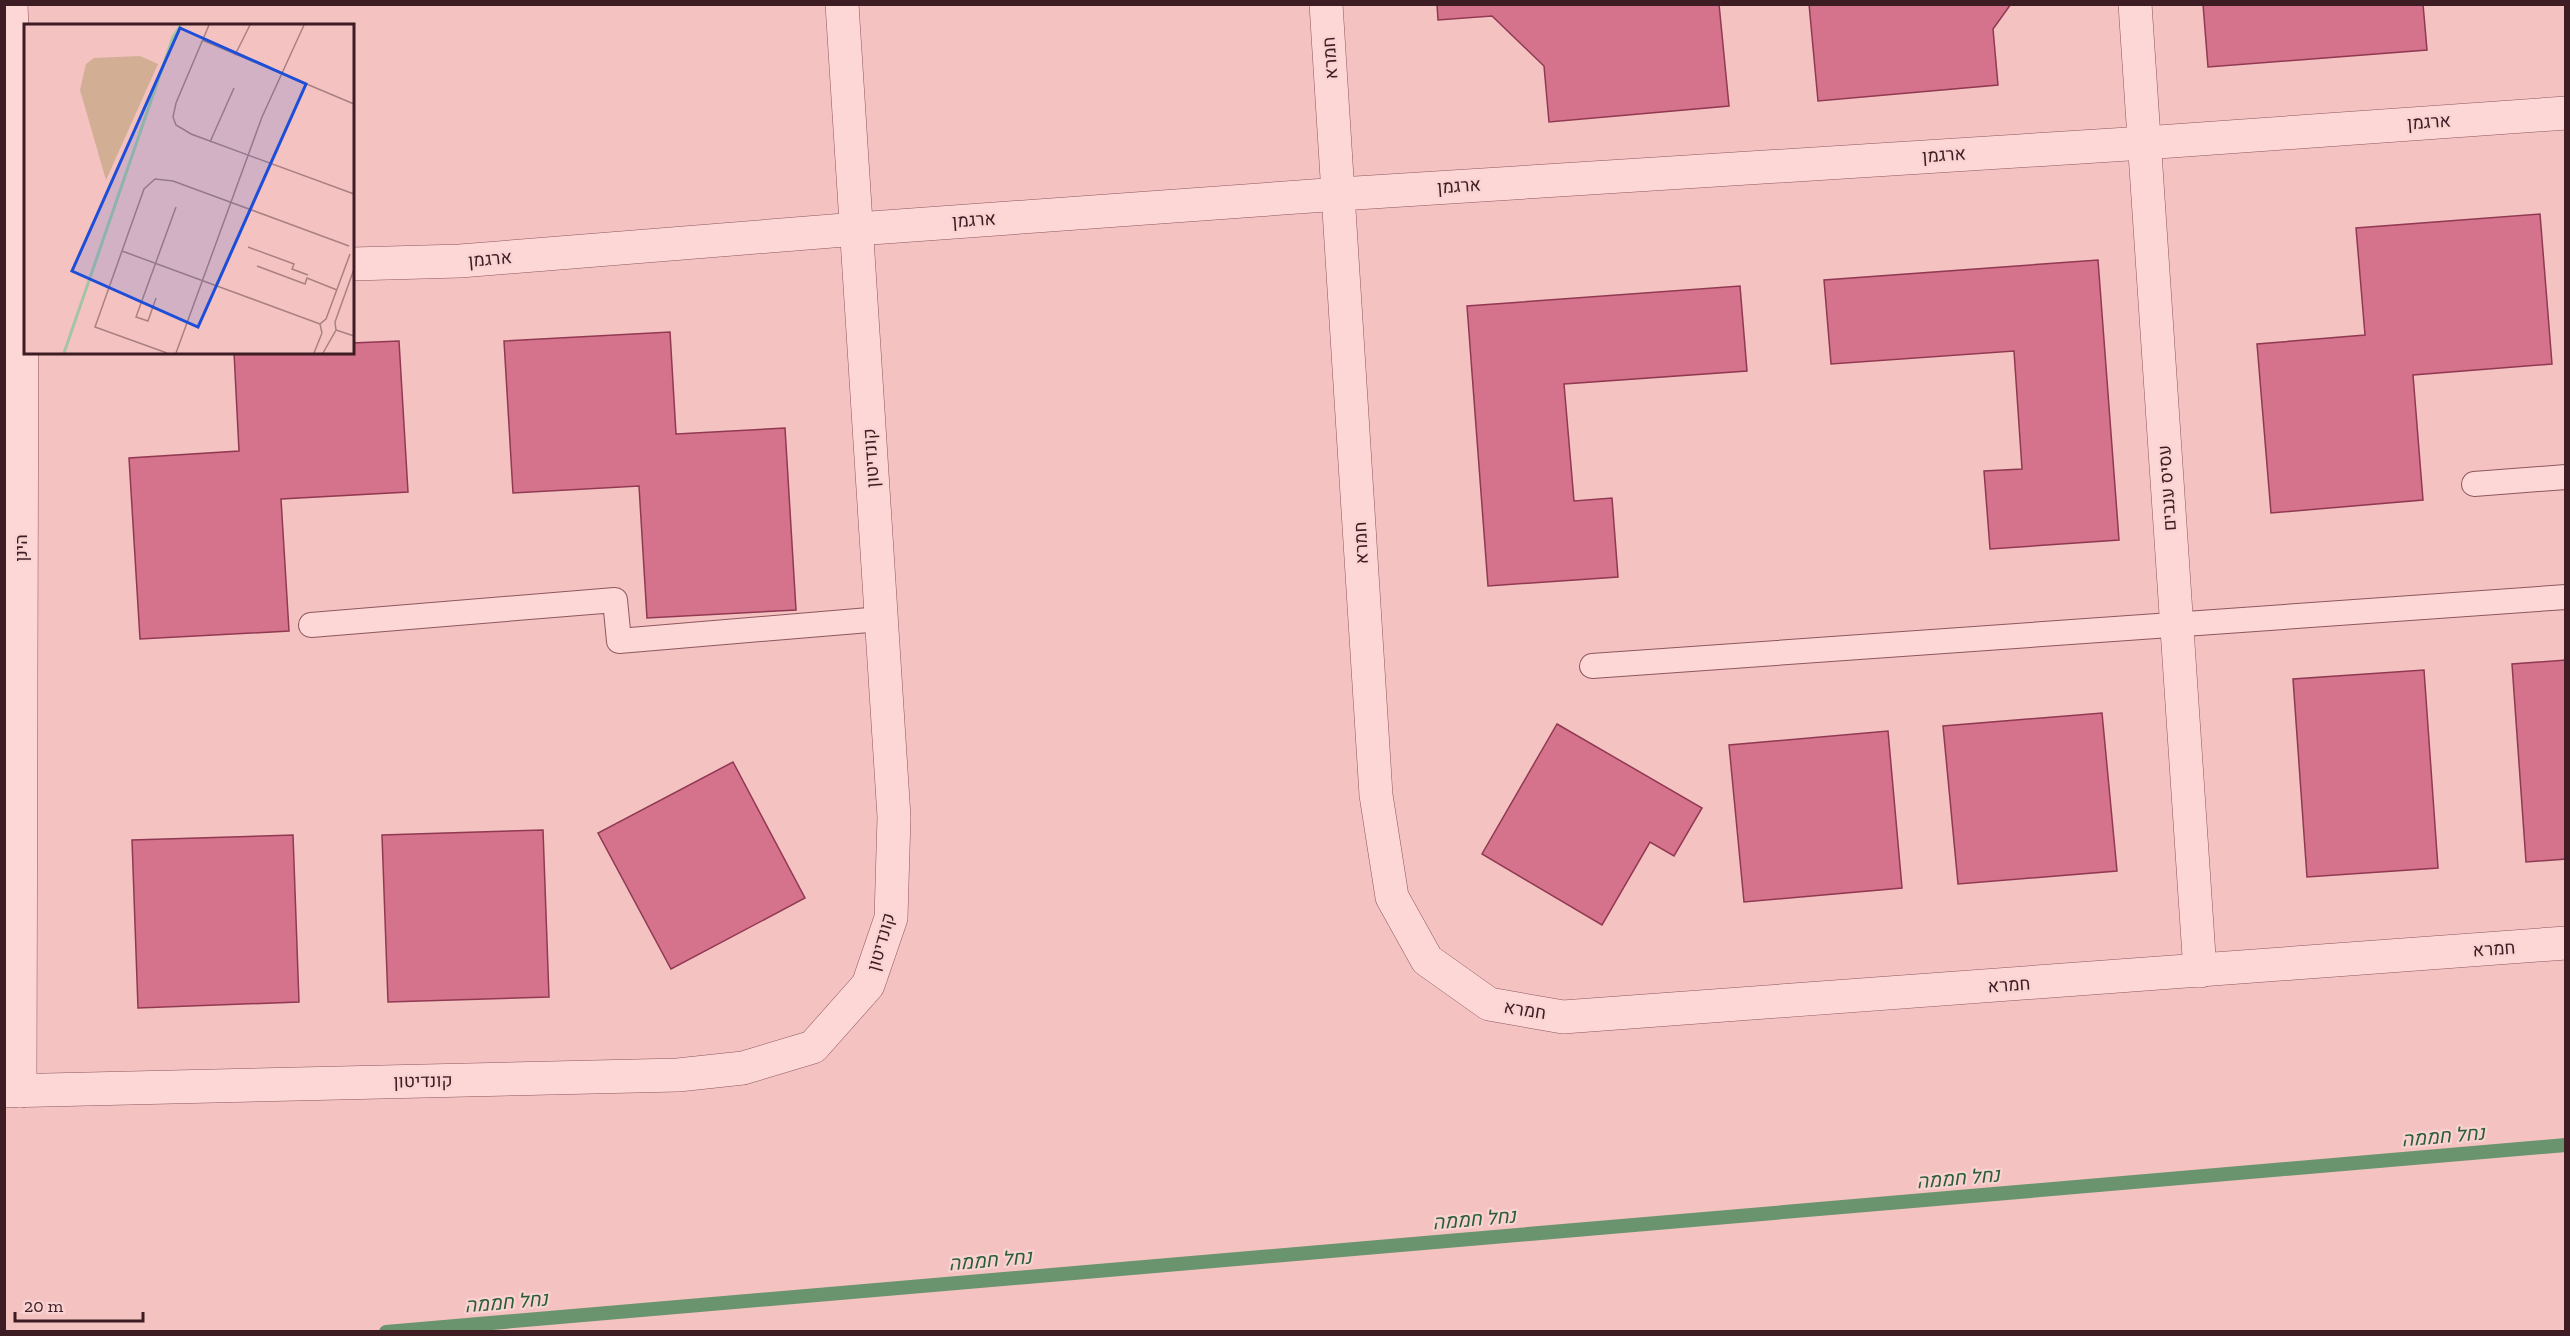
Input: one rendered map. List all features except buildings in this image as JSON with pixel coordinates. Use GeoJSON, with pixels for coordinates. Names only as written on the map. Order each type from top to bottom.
{"type":"FeatureCollection","features":[{"type":"Feature","properties":{"kind":"street","name":"הינן"},"geometry":{"type":"LineString","coordinates":[[11,4],[17,268],[12,1091]]}},
{"type":"Feature","properties":{"kind":"street","name":"קונדיטון"},"geometry":{"type":"LineString","coordinates":[[12,1091],[678,1075],[743,1068],[813,1047],[868,985],[891,918],[894,818],[842,4]]}},
{"type":"Feature","properties":{"kind":"street","name":"חמרא"},"geometry":{"type":"LineString","coordinates":[[1326,4],[1340,194],[1376,795],[1392,897],[1427,960],[1489,1004],[1563,1017],[2565,943]]}},
{"type":"Feature","properties":{"kind":"street","name":"עסיס ענבים"},"geometry":{"type":"LineString","coordinates":[[2134,4],[2200,971]]}},
{"type":"Feature","properties":{"kind":"street","name":"ארגמן"},"geometry":{"type":"LineString","coordinates":[[354,264],[460,261],[1340,194],[2144,143],[2565,113]]}},
{"type":"Feature","properties":{"kind":"lane"},"geometry":{"type":"LineString","coordinates":[[2474,484],[2565,477]]}},
{"type":"Feature","properties":{"kind":"lane"},"geometry":{"type":"LineString","coordinates":[[1592,666],[2565,597]]}},
{"type":"Feature","properties":{"kind":"lane"},"geometry":{"type":"LineString","coordinates":[[311,625],[615,600],[619,642],[881,619]]}},
{"type":"Feature","properties":{"kind":"waterway","name":"נחל חממה"},"geometry":{"type":"LineString","coordinates":[[386,1332],[2566,1145]]}}]}
